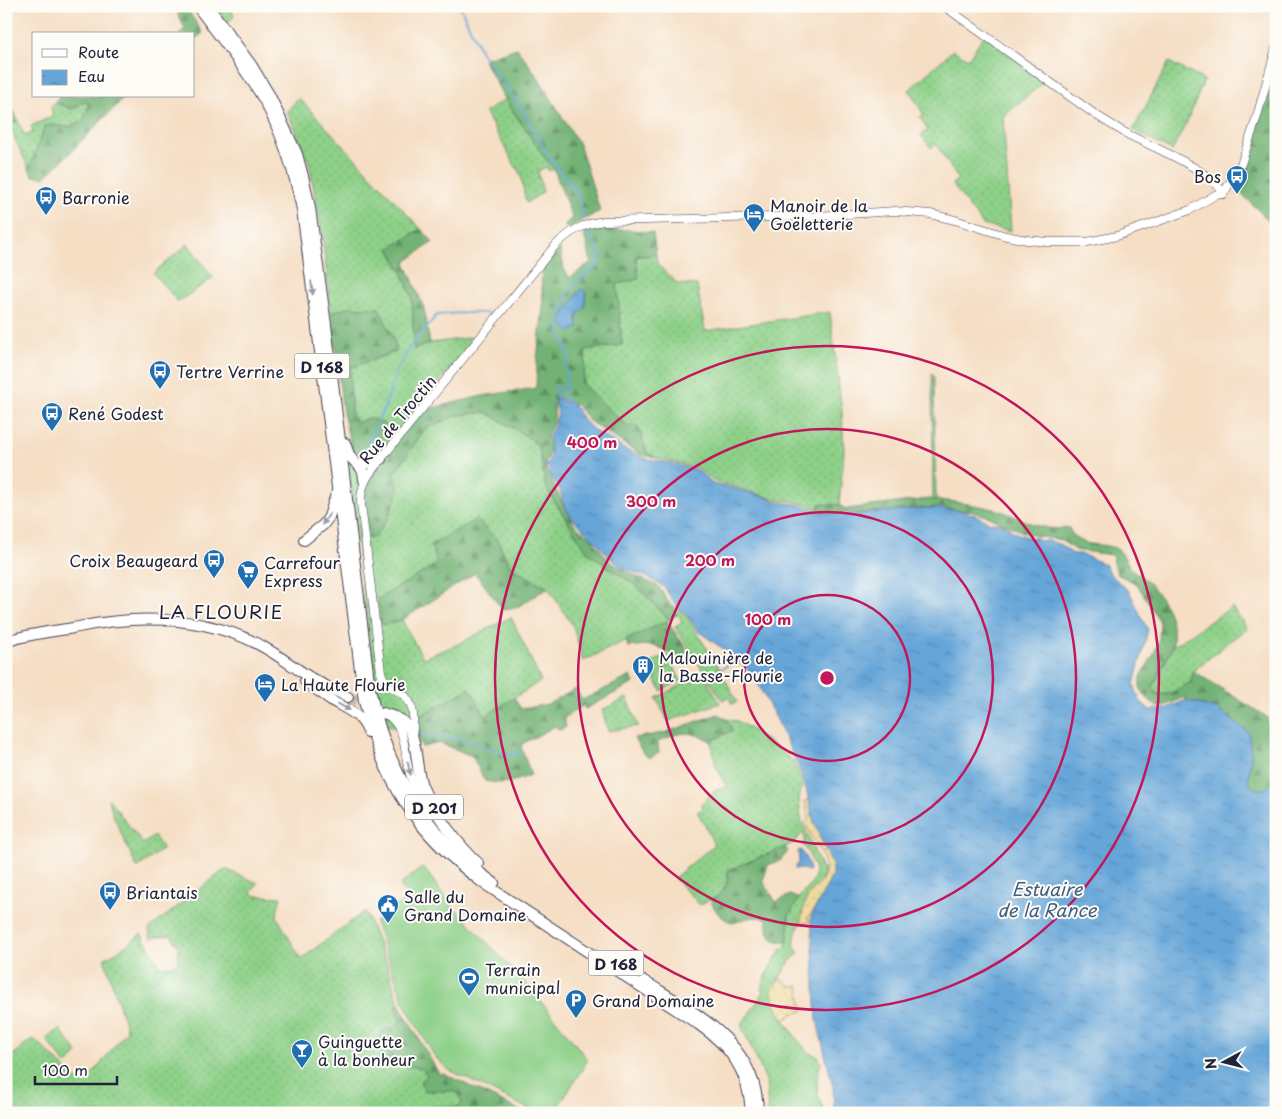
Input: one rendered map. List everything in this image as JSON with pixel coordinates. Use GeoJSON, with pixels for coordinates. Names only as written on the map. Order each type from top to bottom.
{"type":"FeatureCollection","features":[{"type":"Feature","properties":{"kind":"main road","name":"D 168"},"geometry":{"type":"LineString","coordinates":[[197,6],[243,68],[263,99],[280,132],[289,157],[302,209],[363,694],[367,714],[379,751],[394,785],[424,830],[462,868],[698,1024],[721,1042],[732,1055],[746,1081],[750,1095],[751,1113]]}},
{"type":"Feature","properties":{"kind":"main road","name":"D 168"},"geometry":{"type":"LineString","coordinates":[[208,6],[252,66],[270,96],[297,154],[310,208],[370,689],[382,736],[402,780],[422,813],[445,840],[487,878],[715,1028],[733,1045],[746,1065],[756,1088],[758,1113]]}},
{"type":"Feature","properties":{"kind":"main road"},"geometry":{"type":"LineString","coordinates":[[338,423],[344,431],[350,456],[360,465],[364,472],[364,480]]}},
{"type":"Feature","properties":{"kind":"main road"},"geometry":{"type":"LineString","coordinates":[[360,465],[381,459]]}},
{"type":"Feature","properties":{"kind":"main road"},"geometry":{"type":"LineString","coordinates":[[304,540],[323,525],[338,492]]}},
{"type":"Feature","properties":{"kind":"main road"},"geometry":{"type":"LineString","coordinates":[[7,641],[116,621],[173,620],[225,631],[256,644],[279,656],[321,684],[348,697]]}},
{"type":"Feature","properties":{"kind":"main road"},"geometry":{"type":"LineString","coordinates":[[279,656],[291,670],[334,702],[352,711],[360,718],[366,726],[373,748],[379,751]]}},
{"type":"Feature","properties":{"kind":"main road","name":"D 201"},"geometry":{"type":"LineString","coordinates":[[397,718],[412,737],[420,783],[431,803],[454,837],[484,868],[487,878]]}},
{"type":"Feature","properties":{"kind":"street"},"geometry":{"type":"LineString","coordinates":[[944,6],[1062,92],[1111,125],[1211,179],[1221,188],[1223,194]]}},
{"type":"Feature","properties":{"kind":"street"},"geometry":{"type":"LineString","coordinates":[[1211,179],[1213,196],[1223,194],[1240,167],[1256,120],[1276,48]]}},
{"type":"Feature","properties":{"kind":"street","name":"Rue de Troctin"},"geometry":{"type":"LineString","coordinates":[[410,703],[406,697],[388,686],[381,672],[360,495],[364,480],[538,267],[562,239],[580,226],[604,221],[817,216],[895,211],[930,214],[1006,236],[1028,240],[1087,242],[1117,236],[1190,210],[1213,196]]}},
{"type":"Feature","properties":{"kind":"street"},"geometry":{"type":"LineString","coordinates":[[397,718],[404,714],[409,708],[410,703]]}},
{"type":"Feature","properties":{"kind":"street"},"geometry":{"type":"LineString","coordinates":[[397,718],[410,703]]}},
{"type":"Feature","properties":{"kind":"street"},"geometry":{"type":"LineString","coordinates":[[397,718],[404,737],[412,781],[423,800],[427,804],[431,803]]}},
{"type":"Feature","properties":{"kind":"green space"},"geometry":{"type":"Polygon","coordinates":[[[179,6],[185,6],[203,33],[195,39],[195,32],[181,32],[185,29],[178,14],[179,6]]]}},
{"type":"Feature","properties":{"kind":"green space"},"geometry":{"type":"Polygon","coordinates":[[[214,6],[230,6],[234,16],[227,24],[214,6]]]}},
{"type":"Feature","properties":{"kind":"green space"},"geometry":{"type":"Polygon","coordinates":[[[986,32],[1044,82],[1003,116],[1011,231],[983,225],[952,184],[958,179],[936,144],[931,148],[921,135],[928,130],[920,117],[924,115],[909,90],[953,50],[968,59],[986,32]]]}},
{"type":"Feature","properties":{"kind":"green space"},"geometry":{"type":"Polygon","coordinates":[[[517,48],[538,77],[580,146],[600,211],[568,230],[564,225],[572,218],[554,169],[505,99],[483,59],[517,48]]]}},
{"type":"Feature","properties":{"kind":"green space"},"geometry":{"type":"Polygon","coordinates":[[[1276,58],[1276,228],[1234,186],[1243,170],[1276,58]]]}},
{"type":"Feature","properties":{"kind":"green space"},"geometry":{"type":"Polygon","coordinates":[[[1169,62],[1204,80],[1189,118],[1172,151],[1133,130],[1169,62]]]}},
{"type":"Feature","properties":{"kind":"green space"},"geometry":{"type":"Polygon","coordinates":[[[6,94],[18,121],[9,126],[6,120],[6,94]]]}},
{"type":"Feature","properties":{"kind":"green space"},"geometry":{"type":"Polygon","coordinates":[[[59,98],[124,98],[45,178],[33,176],[29,169],[45,126],[69,127],[83,120],[89,105],[84,101],[73,109],[55,103],[59,98]]]}},
{"type":"Feature","properties":{"kind":"green space"},"geometry":{"type":"Polygon","coordinates":[[[299,98],[421,229],[389,249],[401,270],[412,297],[414,350],[430,343],[475,337],[422,404],[393,436],[385,424],[369,418],[356,423],[351,412],[350,368],[396,352],[349,307],[331,313],[322,233],[309,163],[287,111],[299,98]]]}},
{"type":"Feature","properties":{"kind":"green space"},"geometry":{"type":"Polygon","coordinates":[[[505,99],[554,169],[549,171],[546,167],[538,171],[543,192],[526,203],[521,176],[485,112],[505,99]]]}},
{"type":"Feature","properties":{"kind":"green space"},"geometry":{"type":"Polygon","coordinates":[[[84,101],[89,105],[83,120],[69,127],[45,126],[29,169],[9,126],[18,121],[25,136],[33,132],[31,126],[53,116],[51,107],[55,103],[73,109],[84,101]]]}},
{"type":"Feature","properties":{"kind":"green space"},"geometry":{"type":"Polygon","coordinates":[[[421,229],[433,242],[405,262],[424,308],[430,343],[414,350],[412,297],[401,270],[389,249],[421,229]]]}},
{"type":"Feature","properties":{"kind":"green space"},"geometry":{"type":"Polygon","coordinates":[[[591,230],[633,230],[653,233],[656,254],[636,257],[639,279],[617,284],[622,345],[586,350],[583,385],[625,424],[638,426],[647,453],[657,458],[641,455],[589,421],[577,405],[553,396],[554,416],[547,434],[549,453],[544,463],[564,507],[576,526],[592,539],[610,562],[658,586],[677,615],[669,620],[638,587],[588,553],[546,488],[539,448],[533,440],[486,412],[458,415],[426,428],[394,473],[399,490],[388,518],[376,536],[369,539],[366,487],[375,473],[353,455],[343,413],[331,313],[349,307],[379,308],[395,342],[396,351],[350,368],[351,412],[356,423],[369,418],[385,424],[393,436],[422,404],[428,409],[482,396],[536,388],[543,307],[541,272],[560,248],[564,269],[570,278],[591,262],[584,234],[591,230]]]}},
{"type":"Feature","properties":{"kind":"green space"},"geometry":{"type":"Polygon","coordinates":[[[188,244],[213,278],[178,302],[153,273],[188,244]]]}},
{"type":"Feature","properties":{"kind":"green space"},"geometry":{"type":"Polygon","coordinates":[[[656,254],[657,264],[678,284],[697,285],[705,331],[830,312],[842,412],[844,451],[839,505],[819,504],[819,509],[792,501],[782,501],[721,483],[710,478],[697,468],[657,458],[647,453],[642,436],[625,424],[583,385],[586,350],[622,345],[617,284],[636,257],[656,254]]]}},
{"type":"Feature","properties":{"kind":"green space"},"geometry":{"type":"Polygon","coordinates":[[[932,374],[934,376],[936,500],[933,499],[932,374]]]}},
{"type":"Feature","properties":{"kind":"green space"},"geometry":{"type":"Polygon","coordinates":[[[486,412],[533,440],[539,448],[546,488],[588,553],[638,587],[669,620],[583,661],[573,626],[548,588],[511,567],[497,539],[437,564],[378,599],[382,625],[402,620],[423,658],[456,645],[511,617],[541,681],[485,716],[470,688],[417,735],[383,724],[374,682],[348,466],[353,455],[375,473],[366,487],[370,539],[388,518],[399,490],[394,473],[426,428],[458,415],[486,412]]]}},
{"type":"Feature","properties":{"kind":"green space"},"geometry":{"type":"Polygon","coordinates":[[[929,499],[994,509],[1045,528],[1069,528],[1073,535],[1083,542],[1108,546],[1119,550],[1131,569],[1158,593],[1172,623],[1173,645],[1153,688],[1157,694],[1170,693],[1191,682],[1193,671],[1267,717],[1270,746],[1276,750],[1276,780],[1266,789],[1255,789],[1248,783],[1251,755],[1217,709],[1186,700],[1186,697],[1157,707],[1144,695],[1140,687],[1140,679],[1154,654],[1159,640],[1160,622],[1137,584],[1117,574],[1112,555],[1075,550],[1061,540],[1028,534],[987,516],[970,511],[938,507],[857,513],[825,512],[819,509],[819,504],[839,505],[846,509],[929,499]]]}},
{"type":"Feature","properties":{"kind":"green space"},"geometry":{"type":"Polygon","coordinates":[[[476,519],[496,539],[511,567],[547,588],[519,606],[503,610],[475,573],[402,620],[382,625],[378,599],[437,564],[431,545],[476,519]]]}},
{"type":"Feature","properties":{"kind":"green space"},"geometry":{"type":"Polygon","coordinates":[[[672,606],[687,617],[720,669],[714,673],[721,671],[737,702],[732,704],[728,697],[722,700],[675,627],[682,623],[679,614],[677,615],[672,606]]]}},
{"type":"Feature","properties":{"kind":"green space"},"geometry":{"type":"Polygon","coordinates":[[[1232,607],[1247,628],[1193,671],[1191,682],[1170,693],[1157,694],[1153,688],[1155,682],[1173,646],[1232,607]]]}},
{"type":"Feature","properties":{"kind":"green space"},"geometry":{"type":"Polygon","coordinates":[[[667,621],[690,654],[684,659],[677,658],[655,646],[628,647],[626,640],[667,621]]]}},
{"type":"Feature","properties":{"kind":"green space"},"geometry":{"type":"Polygon","coordinates":[[[667,654],[681,681],[661,691],[648,665],[667,654]]]}},
{"type":"Feature","properties":{"kind":"green space"},"geometry":{"type":"Polygon","coordinates":[[[703,674],[720,703],[668,721],[656,698],[703,674]]]}},
{"type":"Feature","properties":{"kind":"green space"},"geometry":{"type":"Polygon","coordinates":[[[631,676],[634,683],[585,709],[584,705],[564,718],[566,727],[559,730],[555,726],[522,744],[521,747],[531,775],[514,781],[498,783],[485,781],[472,756],[440,743],[422,747],[417,735],[420,716],[470,688],[485,716],[514,698],[521,709],[548,704],[576,689],[582,700],[631,676]]]}},
{"type":"Feature","properties":{"kind":"green space"},"geometry":{"type":"Polygon","coordinates":[[[627,698],[638,726],[608,731],[602,710],[627,698]]]}},
{"type":"Feature","properties":{"kind":"green space"},"geometry":{"type":"Polygon","coordinates":[[[718,714],[726,719],[733,730],[711,741],[696,735],[679,734],[658,742],[659,753],[649,758],[643,753],[634,738],[664,733],[718,714]]]}},
{"type":"Feature","properties":{"kind":"green space"},"geometry":{"type":"Polygon","coordinates":[[[726,719],[737,721],[751,729],[792,760],[803,782],[799,799],[801,819],[821,868],[825,871],[819,885],[808,896],[796,932],[794,946],[799,953],[790,961],[771,992],[779,1013],[797,1039],[809,1053],[818,1056],[821,1063],[817,1081],[823,1109],[820,1113],[768,1113],[766,1080],[741,1025],[764,992],[761,989],[775,958],[788,943],[788,919],[793,905],[811,885],[814,878],[815,870],[803,845],[805,838],[802,833],[795,842],[769,855],[728,883],[718,896],[700,905],[674,878],[714,845],[697,812],[703,808],[702,803],[714,791],[726,787],[716,766],[711,741],[733,730],[726,719]]]}},
{"type":"Feature","properties":{"kind":"green space"},"geometry":{"type":"Polygon","coordinates":[[[108,798],[143,844],[154,836],[163,849],[137,868],[113,815],[108,798]]]}},
{"type":"Feature","properties":{"kind":"green space"},"geometry":{"type":"Polygon","coordinates":[[[785,847],[788,851],[781,860],[768,865],[763,881],[776,902],[790,895],[799,899],[789,915],[788,943],[771,937],[767,919],[758,917],[734,923],[720,915],[711,900],[722,892],[727,880],[728,870],[785,847]]]}},
{"type":"Feature","properties":{"kind":"green space","name":"Terrain municipal"},"geometry":{"type":"Polygon","coordinates":[[[423,867],[449,902],[530,988],[588,1060],[554,1113],[537,1113],[449,1070],[432,1052],[405,1005],[375,922],[408,898],[400,885],[423,867]]]}},
{"type":"Feature","properties":{"kind":"green space"},"geometry":{"type":"Polygon","coordinates":[[[225,869],[258,883],[251,893],[257,896],[281,897],[277,917],[301,959],[365,911],[387,964],[399,1004],[395,1007],[438,1075],[521,1113],[6,1113],[6,1061],[33,1038],[81,1084],[95,1071],[127,1030],[104,958],[119,951],[141,934],[161,967],[173,965],[178,961],[179,948],[171,935],[151,938],[149,929],[225,869]]]}},
{"type":"Feature","properties":{"kind":"green space"},"geometry":{"type":"Polygon","coordinates":[[[399,1004],[439,1074],[445,1074],[525,1113],[412,1113],[428,1107],[458,1107],[462,1104],[459,1094],[453,1091],[424,1091],[420,1082],[427,1076],[424,1070],[392,1062],[382,1054],[378,1045],[379,1036],[383,1030],[394,1028],[400,1021],[395,1007],[399,1004]]]}},
{"type":"Feature","properties":{"kind":"green space"},"geometry":{"type":"Polygon","coordinates":[[[60,1029],[78,1054],[66,1065],[46,1039],[60,1029]]]}},
{"type":"Feature","properties":{"kind":"sand"},"geometry":{"type":"Polygon","coordinates":[[[812,797],[836,867],[830,886],[808,918],[810,922],[800,924],[807,898],[822,880],[825,871],[822,854],[805,823],[809,819],[805,802],[812,797]]]}},
{"type":"Feature","properties":{"kind":"sand"},"geometry":{"type":"Polygon","coordinates":[[[780,979],[786,981],[791,987],[799,986],[803,1011],[792,1014],[785,1020],[779,1013],[771,991],[780,979]]]}},
{"type":"Feature","properties":{"kind":"water"},"geometry":{"type":"Polygon","coordinates":[[[582,289],[586,292],[585,307],[577,316],[578,328],[570,332],[565,328],[562,319],[577,293],[582,289]]]}},
{"type":"Feature","properties":{"kind":"water","name":"Estuaire de la Rance"},"geometry":{"type":"Polygon","coordinates":[[[554,398],[575,406],[584,421],[596,432],[624,449],[646,459],[697,470],[713,484],[824,513],[846,515],[928,508],[958,510],[975,515],[991,523],[1000,523],[1007,526],[1013,532],[1030,538],[1035,537],[1041,541],[1047,540],[1061,545],[1073,554],[1081,554],[1104,564],[1111,575],[1129,591],[1148,630],[1134,685],[1140,701],[1150,710],[1165,709],[1186,700],[1217,709],[1249,733],[1251,755],[1248,783],[1255,789],[1266,789],[1276,780],[1276,1113],[832,1113],[834,1110],[833,1087],[817,1021],[811,917],[832,876],[832,865],[814,823],[804,780],[778,722],[753,675],[728,652],[699,632],[687,615],[676,605],[664,587],[647,577],[623,568],[610,558],[572,518],[563,503],[560,490],[551,476],[549,467],[546,467],[545,464],[548,463],[551,457],[549,435],[554,427],[558,413],[554,398]]]}},
{"type":"Feature","properties":{"kind":"water"},"geometry":{"type":"Polygon","coordinates":[[[801,850],[808,862],[810,870],[808,871],[800,868],[795,869],[799,863],[798,851],[801,850]]]}},
{"type":"Feature","properties":{"kind":"waterway"},"geometry":{"type":"LineString","coordinates":[[460,6],[482,54],[521,108],[554,164],[578,193],[583,220]]}},
{"type":"Feature","properties":{"kind":"waterway"},"geometry":{"type":"LineString","coordinates":[[554,387],[566,390],[566,364],[569,355],[560,334],[561,311],[570,289],[575,282],[595,268],[601,255],[587,231]]}},
{"type":"Feature","properties":{"kind":"waterway"},"geometry":{"type":"LineString","coordinates":[[368,442],[385,406],[397,370],[413,343],[437,315],[475,313],[495,315]]}},
{"type":"Feature","properties":{"kind":"waterway"},"geometry":{"type":"LineString","coordinates":[[552,393],[567,400],[571,405]]}},
{"type":"Feature","properties":{"kind":"waterway"},"geometry":{"type":"LineString","coordinates":[[709,676],[725,667],[734,657]]}},
{"type":"Feature","properties":{"kind":"waterway"},"geometry":{"type":"LineString","coordinates":[[421,734],[430,738],[450,737],[513,755],[519,752]]}},
{"type":"Feature","properties":{"kind":"tunnel"},"geometry":{"type":"LineString","coordinates":[[348,697],[370,707]]}},
{"type":"Feature","properties":{"kind":"place","name":"Bos"},"geometry":{"type":"Point","coordinates":[1237,195]}},
{"type":"Feature","properties":{"kind":"place","name":"Barronie"},"geometry":{"type":"Point","coordinates":[46,216]}},
{"type":"Feature","properties":{"kind":"place","name":"Manoir de la Goëletterie"},"geometry":{"type":"Point","coordinates":[754,233]}},
{"type":"Feature","properties":{"kind":"place","name":"Tertre Verrine"},"geometry":{"type":"Point","coordinates":[160,390]}},
{"type":"Feature","properties":{"kind":"place","name":"René Godest"},"geometry":{"type":"Point","coordinates":[52,432]}},
{"type":"Feature","properties":{"kind":"place","name":"Croix Beaugeard"},"geometry":{"type":"Point","coordinates":[214,579]}},
{"type":"Feature","properties":{"kind":"place","name":"Carrefour Express"},"geometry":{"type":"Point","coordinates":[248,590]}},
{"type":"Feature","properties":{"kind":"place","name":"Malouinière de la Basse-Flourie"},"geometry":{"type":"Point","coordinates":[643,685]}},
{"type":"Feature","properties":{"kind":"place","name":"La Haute Flourie"},"geometry":{"type":"Point","coordinates":[265,703]}},
{"type":"Feature","properties":{"kind":"place","name":"Briantais"},"geometry":{"type":"Point","coordinates":[110,911]}},
{"type":"Feature","properties":{"kind":"place","name":"Salle du Grand Domaine"},"geometry":{"type":"Point","coordinates":[388,924]}},
{"type":"Feature","properties":{"kind":"place","name":"Terrain municipal"},"geometry":{"type":"Point","coordinates":[469,997]}},
{"type":"Feature","properties":{"kind":"place","name":"Grand Domaine"},"geometry":{"type":"Point","coordinates":[576,1019]}},
{"type":"Feature","properties":{"kind":"place","name":"Guinguette à la bonheur"},"geometry":{"type":"Point","coordinates":[302,1069]}},
{"type":"Feature","properties":{"kind":"district","name":"LA FLOURIE"},"geometry":{"type":"Point","coordinates":[221,611]}}]}
